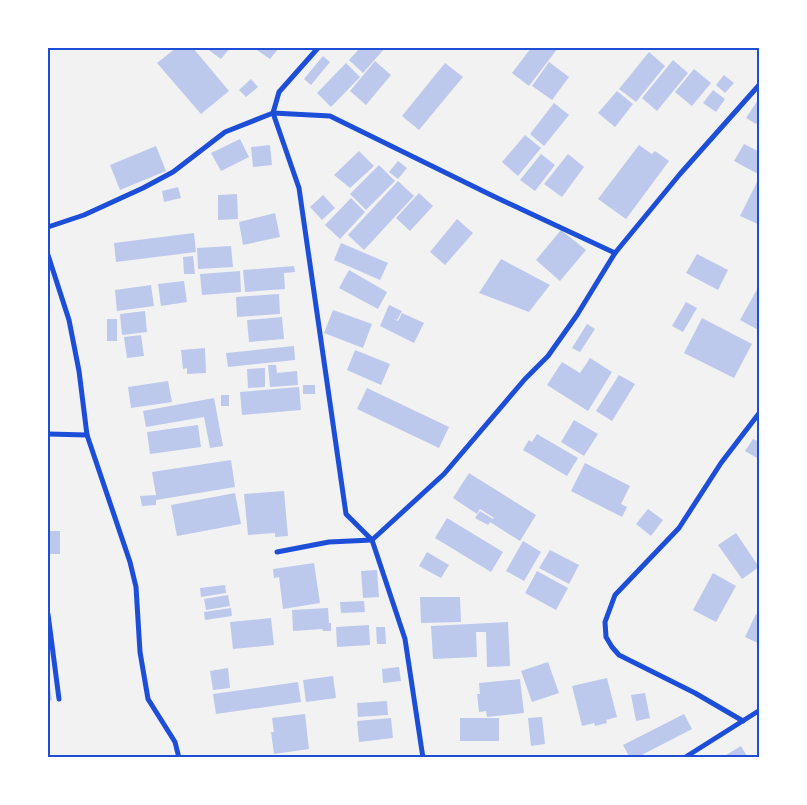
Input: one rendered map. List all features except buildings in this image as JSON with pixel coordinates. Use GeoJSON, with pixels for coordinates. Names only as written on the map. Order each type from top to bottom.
{"type":"FeatureCollection","features":[{"type":"Feature","properties":{"kind":"street"},"geometry":{"type":"LineString","coordinates":[[318,48],[279,92],[273,112],[299,188],[346,514],[372,540],[405,639],[423,758]]}},
{"type":"Feature","properties":{"kind":"street"},"geometry":{"type":"LineString","coordinates":[[277,552],[329,542],[372,540],[444,474],[525,379],[548,356],[577,315],[615,253],[680,174],[760,84]]}},
{"type":"Feature","properties":{"kind":"street"},"geometry":{"type":"LineString","coordinates":[[48,227],[84,215],[143,188],[173,172],[226,132],[273,112],[330,116],[615,253]]}},
{"type":"Feature","properties":{"kind":"street"},"geometry":{"type":"LineString","coordinates":[[48,256],[69,320],[79,371],[87,435],[130,562],[136,587],[140,652],[148,699],[175,742],[179,758]]}},
{"type":"Feature","properties":{"kind":"street"},"geometry":{"type":"LineString","coordinates":[[743,721],[695,693],[619,655],[612,648],[606,637],[605,622],[615,595],[679,528],[721,463],[760,412]]}},
{"type":"Feature","properties":{"kind":"street"},"geometry":{"type":"LineString","coordinates":[[48,434],[87,435]]}},
{"type":"Feature","properties":{"kind":"street"},"geometry":{"type":"LineString","coordinates":[[48,614],[59,699]]}},
{"type":"Feature","properties":{"kind":"street"},"geometry":{"type":"LineString","coordinates":[[684,758],[760,710]]}}]}
